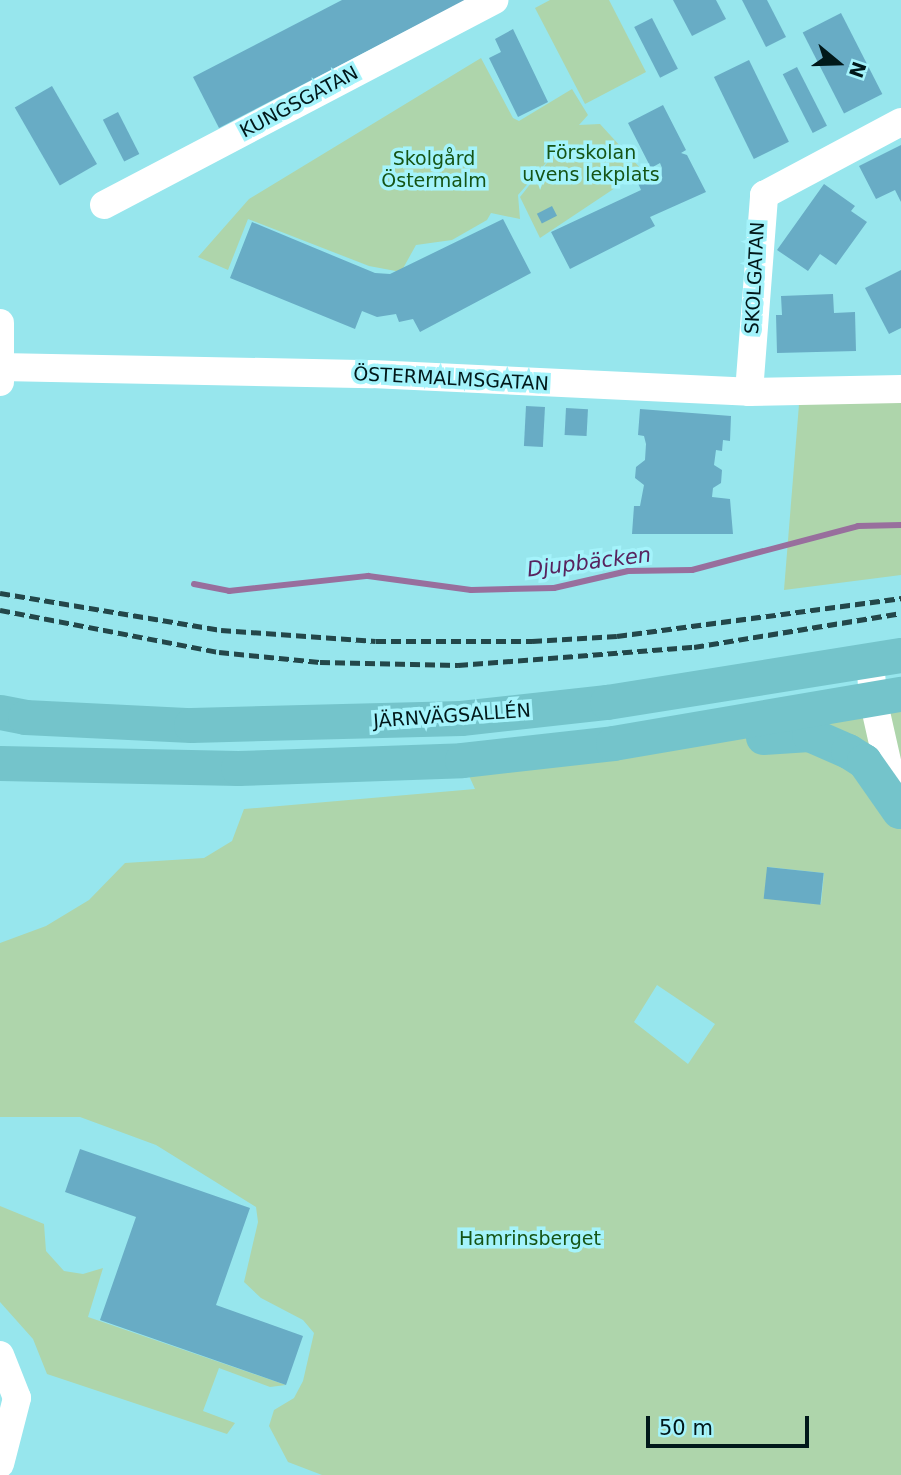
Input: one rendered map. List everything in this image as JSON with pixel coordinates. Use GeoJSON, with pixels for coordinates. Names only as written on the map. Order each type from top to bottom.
{"type":"FeatureCollection","features":[{"type":"Feature","properties":{"kind":"main road","name":"JÄRNVÄGSALLÉN"},"geometry":{"type":"LineString","coordinates":[[0,712],[25,718],[191,725],[461,718],[607,702],[889,657]]}},
{"type":"Feature","properties":{"kind":"main road"},"geometry":{"type":"LineString","coordinates":[[0,763],[344,766],[462,760],[613,743],[893,700]]}},
{"type":"Feature","properties":{"kind":"main road"},"geometry":{"type":"LineString","coordinates":[[613,743],[707,746],[809,734],[864,761],[900,816]]}},
{"type":"Feature","properties":{"kind":"street","name":"KUNGSGATAN"},"geometry":{"type":"LineString","coordinates":[[104,205],[494,0]]}},
{"type":"Feature","properties":{"kind":"street","name":"SKOLGATAN"},"geometry":{"type":"LineString","coordinates":[[749,392],[764,194],[901,122]]}},
{"type":"Feature","properties":{"kind":"street"},"geometry":{"type":"LineString","coordinates":[[0,323],[0,382]]}},
{"type":"Feature","properties":{"kind":"street","name":"ÖSTERMALMSGATAN"},"geometry":{"type":"LineString","coordinates":[[0,367],[372,374],[749,392],[901,389]]}},
{"type":"Feature","properties":{"kind":"street"},"geometry":{"type":"LineString","coordinates":[[889,657],[900,816]]}},
{"type":"Feature","properties":{"kind":"street"},"geometry":{"type":"LineString","coordinates":[[0,1355],[17,1398],[0,1464]]}},
{"type":"Feature","properties":{"kind":"green space"},"geometry":{"type":"Polygon","coordinates":[[[550,0],[609,0],[646,72],[585,104],[535,8],[550,0]]]}},
{"type":"Feature","properties":{"kind":"green space","name":"Skolgård Östermalm"},"geometry":{"type":"Polygon","coordinates":[[[481,58],[513,118],[519,121],[572,89],[588,115],[579,125],[600,124],[642,170],[540,238],[520,197],[558,149],[518,195],[520,219],[491,213],[487,220],[452,240],[416,245],[401,272],[369,266],[248,219],[228,270],[198,257],[249,199],[481,58]]]}},
{"type":"Feature","properties":{"kind":"green space"},"geometry":{"type":"Polygon","coordinates":[[[901,389],[901,575],[784,590],[800,392],[901,389]]]}},
{"type":"Feature","properties":{"kind":"green space","name":"Hamrinsberget"},"geometry":{"type":"Polygon","coordinates":[[[901,694],[901,1475],[322,1475],[288,1462],[269,1426],[274,1410],[294,1398],[303,1381],[314,1333],[303,1320],[261,1298],[244,1282],[258,1222],[256,1207],[156,1145],[80,1117],[0,1117],[0,943],[46,926],[89,900],[125,863],[204,858],[232,841],[244,809],[475,789],[462,760],[901,694]],[[768,867],[764,898],[821,904],[824,873],[768,867]],[[657,985],[634,1022],[688,1064],[715,1024],[657,985]]]}},
{"type":"Feature","properties":{"kind":"green space"},"geometry":{"type":"Polygon","coordinates":[[[0,1206],[44,1224],[46,1251],[64,1271],[83,1274],[103,1268],[88,1317],[286,1385],[270,1387],[219,1368],[203,1411],[235,1423],[227,1434],[47,1374],[33,1339],[0,1302],[0,1206]]]}},
{"type":"Feature","properties":{"kind":"building"},"geometry":{"type":"Polygon","coordinates":[[[342,0],[466,0],[219,128],[193,77],[342,0]]]}},
{"type":"Feature","properties":{"kind":"building"},"geometry":{"type":"Polygon","coordinates":[[[673,0],[716,0],[726,19],[692,36],[673,0]]]}},
{"type":"Feature","properties":{"kind":"building"},"geometry":{"type":"Polygon","coordinates":[[[742,0],[767,0],[786,37],[766,47],[742,0]]]}},
{"type":"Feature","properties":{"kind":"building"},"geometry":{"type":"Polygon","coordinates":[[[841,13],[882,94],[844,114],[803,33],[841,13]]]}},
{"type":"Feature","properties":{"kind":"building"},"geometry":{"type":"Polygon","coordinates":[[[652,18],[678,69],[660,78],[634,27],[652,18]]]}},
{"type":"Feature","properties":{"kind":"building"},"geometry":{"type":"Polygon","coordinates":[[[513,29],[548,102],[518,117],[489,58],[501,52],[495,39],[513,29]]]}},
{"type":"Feature","properties":{"kind":"building"},"geometry":{"type":"Polygon","coordinates":[[[749,60],[789,142],[754,159],[714,77],[749,60]]]}},
{"type":"Feature","properties":{"kind":"building"},"geometry":{"type":"Polygon","coordinates":[[[797,67],[827,126],[813,133],[783,74],[797,67]]]}},
{"type":"Feature","properties":{"kind":"building"},"geometry":{"type":"Polygon","coordinates":[[[52,86],[97,164],[60,185],[15,108],[52,86]]]}},
{"type":"Feature","properties":{"kind":"building"},"geometry":{"type":"Polygon","coordinates":[[[663,105],[686,150],[681,153],[687,155],[706,192],[650,217],[655,226],[570,269],[551,232],[641,190],[637,181],[662,168],[660,163],[651,168],[628,123],[663,105]]]}},
{"type":"Feature","properties":{"kind":"building"},"geometry":{"type":"Polygon","coordinates":[[[118,112],[139,154],[124,162],[103,120],[118,112]]]}},
{"type":"Feature","properties":{"kind":"building"},"geometry":{"type":"Polygon","coordinates":[[[901,145],[901,202],[895,190],[876,199],[859,166],[901,145]]]}},
{"type":"Feature","properties":{"kind":"building"},"geometry":{"type":"Polygon","coordinates":[[[824,184],[855,206],[851,211],[867,222],[836,265],[820,254],[808,271],[777,250],[824,184]]]}},
{"type":"Feature","properties":{"kind":"building"},"geometry":{"type":"Polygon","coordinates":[[[552,206],[557,216],[542,224],[537,214],[552,206]]]}},
{"type":"Feature","properties":{"kind":"building"},"geometry":{"type":"Polygon","coordinates":[[[503,219],[531,273],[420,332],[413,319],[399,322],[396,314],[377,317],[362,311],[355,329],[230,278],[252,222],[375,273],[390,274],[503,219]]]}},
{"type":"Feature","properties":{"kind":"building"},"geometry":{"type":"Polygon","coordinates":[[[901,270],[901,328],[889,334],[865,288],[901,270]]]}},
{"type":"Feature","properties":{"kind":"building"},"geometry":{"type":"Polygon","coordinates":[[[833,294],[834,313],[855,312],[856,351],[777,353],[776,315],[782,315],[781,296],[833,294]]]}},
{"type":"Feature","properties":{"kind":"building"},"geometry":{"type":"Polygon","coordinates":[[[526,406],[545,407],[543,447],[524,446],[526,406]]]}},
{"type":"Feature","properties":{"kind":"building"},"geometry":{"type":"Polygon","coordinates":[[[566,408],[588,409],[587,436],[565,435],[566,408]]]}},
{"type":"Feature","properties":{"kind":"building"},"geometry":{"type":"Polygon","coordinates":[[[640,409],[731,416],[730,441],[723,440],[722,451],[716,450],[714,465],[722,470],[721,483],[713,488],[712,497],[730,499],[733,534],[632,534],[634,506],[640,506],[644,485],[635,478],[636,467],[645,460],[644,436],[638,435],[640,409]]]}},
{"type":"Feature","properties":{"kind":"building"},"geometry":{"type":"Polygon","coordinates":[[[767,867],[824,873],[820,905],[764,899],[767,867]]]}},
{"type":"Feature","properties":{"kind":"building"},"geometry":{"type":"Polygon","coordinates":[[[80,1149],[250,1208],[216,1305],[303,1336],[286,1385],[100,1320],[136,1217],[65,1192],[80,1149]]]}},
{"type":"Feature","properties":{"kind":"waterway","name":"Djupbäcken"},"geometry":{"type":"LineString","coordinates":[[194,584],[229,591],[368,576],[471,590],[554,588],[628,571],[692,570],[858,526],[901,525]]}},
{"type":"Feature","properties":{"kind":"railway"},"geometry":{"type":"LineString","coordinates":[[0,593],[221,630],[376,641],[532,641],[617,636],[901,598]]}},
{"type":"Feature","properties":{"kind":"railway"},"geometry":{"type":"LineString","coordinates":[[0,610],[219,652],[320,662],[458,665],[694,647],[901,613]]}},
{"type":"Feature","properties":{"kind":"park label","name":"Förskolan uvens lekplats"},"geometry":{"type":"Point","coordinates":[591,164]}}]}
